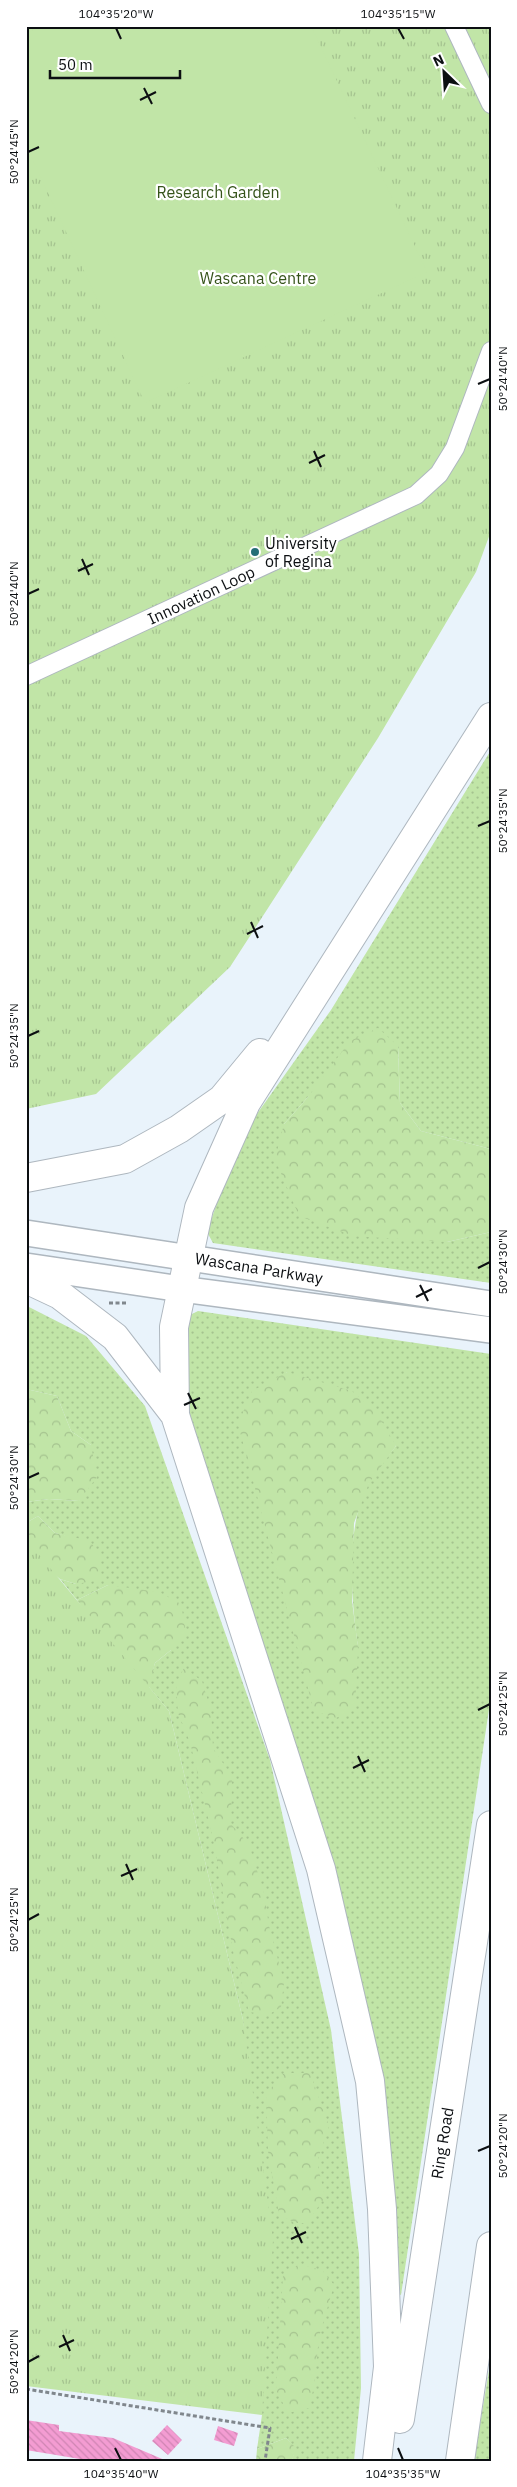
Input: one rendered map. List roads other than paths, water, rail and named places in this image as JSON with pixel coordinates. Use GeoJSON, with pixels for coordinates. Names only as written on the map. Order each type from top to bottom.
{"type":"FeatureCollection","features":[{"type":"Feature","properties":{"kind":"highway"},"geometry":{"type":"LineString","coordinates":[[377,2461],[388,2367],[382,2209],[370,2082],[320,1869],[175,1415],[174,1327],[199,1208],[246,1103],[491,717]]}},
{"type":"Feature","properties":{"kind":"highway"},"geometry":{"type":"LineString","coordinates":[[26,1178],[125,1159],[179,1129],[222,1099],[327,974]]}},
{"type":"Feature","properties":{"kind":"highway"},"geometry":{"type":"LineString","coordinates":[[26,1279],[60,1295],[115,1338],[175,1415]]}},
{"type":"Feature","properties":{"kind":"highway","name":"Ring Road"},"geometry":{"type":"LineString","coordinates":[[393,2461],[491,1825]]}},
{"type":"Feature","properties":{"kind":"highway"},"geometry":{"type":"LineString","coordinates":[[460,2461],[491,2246]]}},
{"type":"Feature","properties":{"kind":"main road","name":"Wascana Parkway"},"geometry":{"type":"LineString","coordinates":[[26,1233],[487,1303]]}},
{"type":"Feature","properties":{"kind":"main road","name":"Wascana Parkway"},"geometry":{"type":"LineString","coordinates":[[26,1266],[486,1330]]}},
{"type":"Feature","properties":{"kind":"street"},"geometry":{"type":"LineString","coordinates":[[454,26],[491,104]]}},
{"type":"Feature","properties":{"kind":"street","name":"Innovation Loop"},"geometry":{"type":"LineString","coordinates":[[26,676],[416,495],[439,474],[455,448],[491,351]]}},
{"type":"Feature","properties":{"kind":"place","name":"University of Regina"},"geometry":{"type":"Point","coordinates":[255,552]}},
{"type":"Feature","properties":{"kind":"park label","name":"Research Garden"},"geometry":{"type":"Point","coordinates":[218,192]}},
{"type":"Feature","properties":{"kind":"park label","name":"Wascana Centre"},"geometry":{"type":"Point","coordinates":[258,278]}}]}
